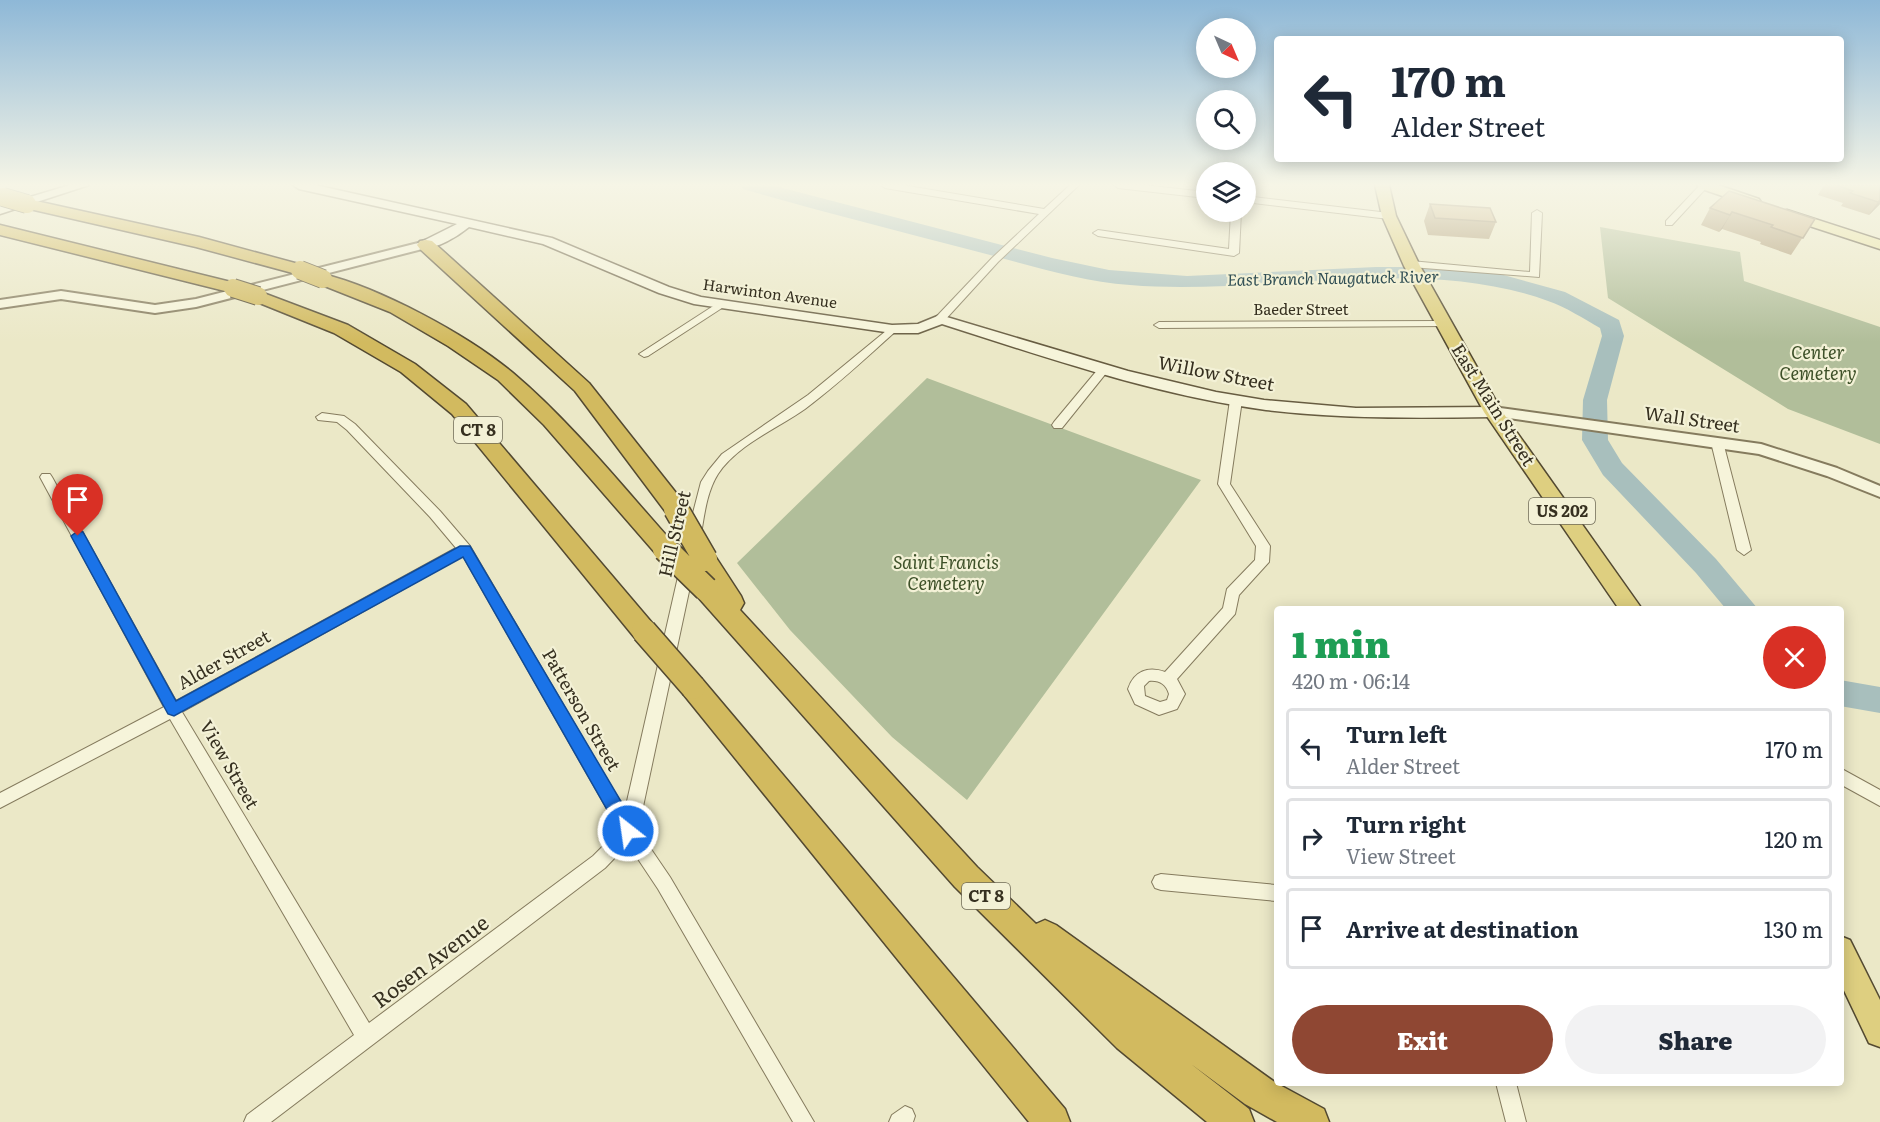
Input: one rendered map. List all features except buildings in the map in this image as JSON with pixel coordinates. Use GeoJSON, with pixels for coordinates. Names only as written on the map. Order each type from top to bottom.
{"type":"FeatureCollection","features":[{"type":"Feature","properties":{"kind":"highway","name":"CT 8"},"geometry":{"type":"LineString","coordinates":[[30,237],[233,288],[342,329],[408,368],[459,408],[644,631],[778,787],[1003,1066],[1068,1122]]}},
{"type":"Feature","properties":{"kind":"highway","name":"CT 8"},"geometry":{"type":"LineString","coordinates":[[178,237],[300,270],[397,308],[455,342],[505,376],[551,420],[665,549],[759,646],[966,877],[1129,1036],[1236,1122]]}},
{"type":"Feature","properties":{"kind":"highway","name":"East Main Street"},"geometry":{"type":"LineString","coordinates":[[1399,237],[1443,324],[1493,412],[1629,606]]}},
{"type":"Feature","properties":{"kind":"highway"},"geometry":{"type":"LineString","coordinates":[[426,245],[582,387],[676,509],[759,646]]}},
{"type":"Feature","properties":{"kind":"highway"},"geometry":{"type":"LineString","coordinates":[[966,877],[1113,987],[1257,1090],[1311,1122]]}},
{"type":"Feature","properties":{"kind":"highway"},"geometry":{"type":"LineString","coordinates":[[1844,958],[1880,1032]]}},
{"type":"Feature","properties":{"kind":"highway"},"geometry":{"type":"LineString","coordinates":[[1003,1066],[1052,1122]]}},
{"type":"Feature","properties":{"kind":"main road"},"geometry":{"type":"LineString","coordinates":[[426,245],[443,237]]}},
{"type":"Feature","properties":{"kind":"main road","name":"Harwinton Avenue"},"geometry":{"type":"LineString","coordinates":[[532,237],[547,241],[664,290],[699,301],[892,329],[922,329],[940,319]]}},
{"type":"Feature","properties":{"kind":"main road"},"geometry":{"type":"LineString","coordinates":[[1861,237],[1878,243]]}},
{"type":"Feature","properties":{"kind":"main road","name":"Willow Street"},"geometry":{"type":"LineString","coordinates":[[940,319],[1102,370],[1236,400],[1322,411],[1493,412]]}},
{"type":"Feature","properties":{"kind":"street"},"geometry":{"type":"LineString","coordinates":[[940,319],[1018,237]]}},
{"type":"Feature","properties":{"kind":"street"},"geometry":{"type":"LineString","coordinates":[[1133,237],[1234,253],[1235,237]]}},
{"type":"Feature","properties":{"kind":"street"},"geometry":{"type":"LineString","coordinates":[[1412,265],[1535,275],[1536,237]]}},
{"type":"Feature","properties":{"kind":"street"},"geometry":{"type":"LineString","coordinates":[[0,304],[61,295],[155,309],[196,303],[426,245]]}},
{"type":"Feature","properties":{"kind":"street"},"geometry":{"type":"LineString","coordinates":[[644,354],[721,304]]}},
{"type":"Feature","properties":{"kind":"street","name":"Baeder Street"},"geometry":{"type":"LineString","coordinates":[[1159,326],[1443,324]]}},
{"type":"Feature","properties":{"kind":"street","name":"Hill Street"},"geometry":{"type":"LineString","coordinates":[[628,831],[708,482],[717,466],[730,454],[800,407],[892,329]]}},
{"type":"Feature","properties":{"kind":"street"},"geometry":{"type":"LineString","coordinates":[[1058,425],[1102,370]]}},
{"type":"Feature","properties":{"kind":"street"},"geometry":{"type":"LineString","coordinates":[[1167,679],[1230,610],[1232,593],[1262,562],[1263,546],[1224,484],[1236,400]]}},
{"type":"Feature","properties":{"kind":"street","name":"Wall Street"},"geometry":{"type":"LineString","coordinates":[[1493,412],[1761,449],[1832,472],[1880,492]]}},
{"type":"Feature","properties":{"kind":"street","name":"Patterson Street"},"geometry":{"type":"LineString","coordinates":[[322,417],[340,419],[351,427],[435,514],[465,549],[628,831],[664,884],[804,1122]]}},
{"type":"Feature","properties":{"kind":"street"},"geometry":{"type":"LineString","coordinates":[[1717,442],[1744,550]]}},
{"type":"Feature","properties":{"kind":"street","name":"View Street"},"geometry":{"type":"LineString","coordinates":[[46,477],[174,710],[367,1038]]}},
{"type":"Feature","properties":{"kind":"street","name":"Alder Street"},"geometry":{"type":"LineString","coordinates":[[0,801],[174,710],[465,549]]}},
{"type":"Feature","properties":{"kind":"street"},"geometry":{"type":"LineString","coordinates":[[1844,778],[1880,800]]}},
{"type":"Feature","properties":{"kind":"street","name":"Rosen Avenue"},"geometry":{"type":"LineString","coordinates":[[254,1122],[599,862],[628,831]]}},
{"type":"Feature","properties":{"kind":"street"},"geometry":{"type":"LineString","coordinates":[[1161,882],[1274,893]]}},
{"type":"Feature","properties":{"kind":"street"},"geometry":{"type":"LineString","coordinates":[[1507,1086],[1516,1122]]}},
{"type":"Feature","properties":{"kind":"green space","name":"Center Cemetery"},"geometry":{"type":"Polygon","coordinates":[[[1601,237],[1658,237],[1740,252],[1744,281],[1880,327],[1880,444],[1788,409],[1608,298],[1601,237]]]}},
{"type":"Feature","properties":{"kind":"green space","name":"Saint Francis Cemetery"},"geometry":{"type":"Polygon","coordinates":[[[927,378],[1201,480],[967,800],[892,737],[790,630],[737,563],[927,378]]]}},
{"type":"Feature","properties":{"kind":"waterway","name":"East Branch Naugatuck River"},"geometry":{"type":"LineString","coordinates":[[947,237],[1089,273],[1128,279],[1187,282],[1376,273],[1439,273],[1500,280],[1557,296],[1611,325],[1613,336],[1595,400],[1595,440],[1612,469],[1706,566],[1740,606]]}},
{"type":"Feature","properties":{"kind":"waterway","name":"East Branch Naugatuck River"},"geometry":{"type":"LineString","coordinates":[[1844,694],[1880,700]]}},
{"type":"Feature","properties":{"kind":"route"},"geometry":{"type":"LineString","coordinates":[[78,536],[174,710],[465,549],[628,831]]}}]}
